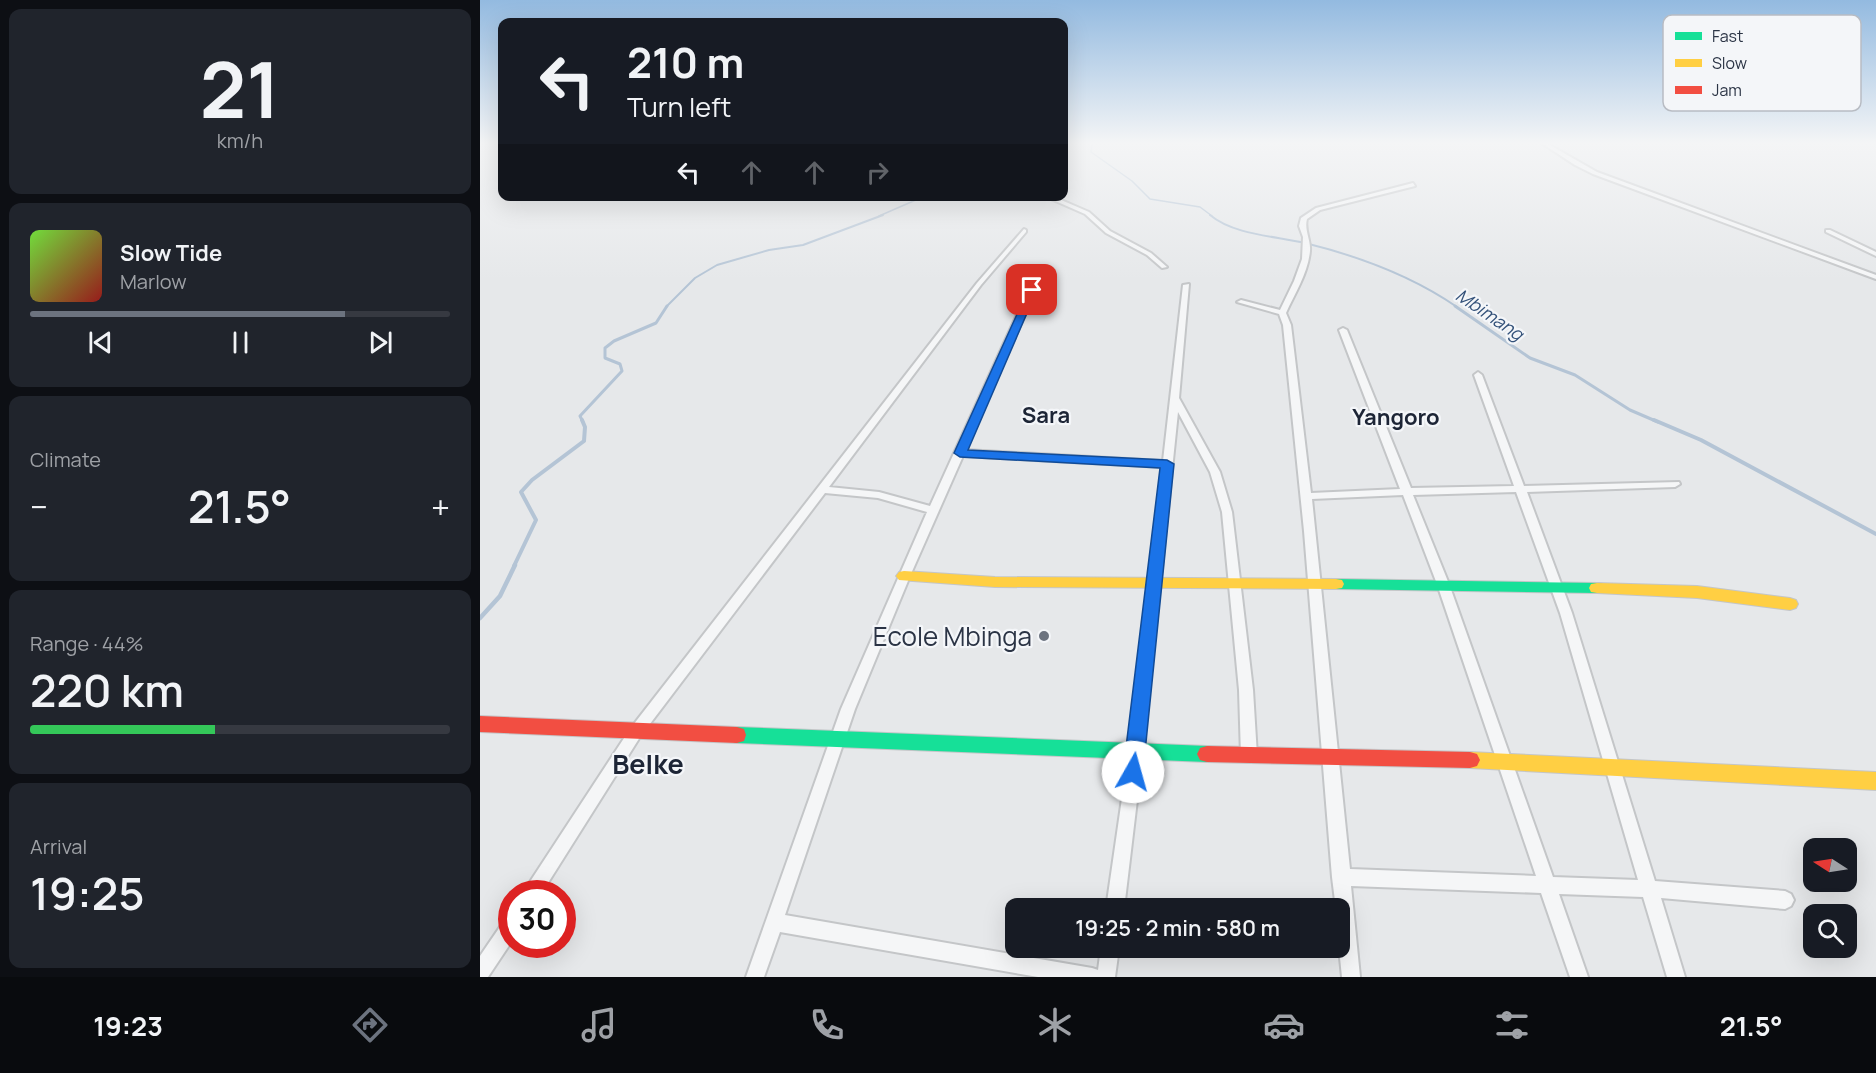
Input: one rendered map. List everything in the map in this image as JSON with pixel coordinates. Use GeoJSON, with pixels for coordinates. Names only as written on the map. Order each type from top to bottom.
{"type":"FeatureCollection","features":[{"type":"Feature","properties":{"kind":"main road"},"geometry":{"type":"LineString","coordinates":[[903,576],[995,582],[1556,586],[1697,592],[1790,604]]}},
{"type":"Feature","properties":{"kind":"main road"},"geometry":{"type":"LineString","coordinates":[[480,724],[635,733],[839,738],[1249,756],[1506,760],[1876,781]]}},
{"type":"Feature","properties":{"kind":"street"},"geometry":{"type":"LineString","coordinates":[[1351,977],[1329,758],[1307,496],[1287,325],[1282,313],[1302,272],[1308,238],[1302,226],[1304,218],[1318,209],[1395,190]]}},
{"type":"Feature","properties":{"kind":"street"},"geometry":{"type":"LineString","coordinates":[[1640,190],[1876,277]]}},
{"type":"Feature","properties":{"kind":"street"},"geometry":{"type":"LineString","coordinates":[[1058,201],[1087,213],[1108,232],[1149,254],[1164,267]]}},
{"type":"Feature","properties":{"kind":"street"},"geometry":{"type":"LineString","coordinates":[[540,880],[635,733],[820,489],[859,443],[979,284],[1024,231]]}},
{"type":"Feature","properties":{"kind":"street"},"geometry":{"type":"LineString","coordinates":[[1828,231],[1876,254]]}},
{"type":"Feature","properties":{"kind":"street"},"geometry":{"type":"LineString","coordinates":[[755,977],[848,709],[903,576],[1032,290],[1032,276],[1024,272]]}},
{"type":"Feature","properties":{"kind":"street"},"geometry":{"type":"LineString","coordinates":[[1116,898],[1136,750],[1187,285]]}},
{"type":"Feature","properties":{"kind":"street"},"geometry":{"type":"LineString","coordinates":[[1241,302],[1282,313]]}},
{"type":"Feature","properties":{"kind":"street"},"geometry":{"type":"LineString","coordinates":[[1342,330],[1443,584],[1506,760],[1579,977]]}},
{"type":"Feature","properties":{"kind":"street"},"geometry":{"type":"LineString","coordinates":[[1478,375],[1556,586],[1651,889],[1676,977]]}},
{"type":"Feature","properties":{"kind":"street"},"geometry":{"type":"LineString","coordinates":[[1176,400],[1215,472],[1227,512],[1246,690],[1249,756]]}},
{"type":"Feature","properties":{"kind":"street"},"geometry":{"type":"LineString","coordinates":[[960,453],[1167,464]]}},
{"type":"Feature","properties":{"kind":"street"},"geometry":{"type":"LineString","coordinates":[[1307,496],[1406,490],[1522,490],[1675,484]]}},
{"type":"Feature","properties":{"kind":"street"},"geometry":{"type":"LineString","coordinates":[[820,489],[879,495],[934,510]]}},
{"type":"Feature","properties":{"kind":"street"},"geometry":{"type":"LineString","coordinates":[[1341,877],[1651,889],[1785,900]]}},
{"type":"Feature","properties":{"kind":"street"},"geometry":{"type":"LineString","coordinates":[[774,922],[1092,977]]}},
{"type":"Feature","properties":{"kind":"street"},"geometry":{"type":"LineString","coordinates":[[480,972],[498,945]]}},
{"type":"Feature","properties":{"kind":"street"},"geometry":{"type":"LineString","coordinates":[[1106,977],[1109,958]]}},
{"type":"Feature","properties":{"kind":"waterway","name":"Mbimang"},"geometry":{"type":"LineString","coordinates":[[1141,190],[1150,199],[1200,207],[1212,216]]}},
{"type":"Feature","properties":{"kind":"waterway"},"geometry":{"type":"LineString","coordinates":[[879,216],[914,201]]}},
{"type":"Feature","properties":{"kind":"waterway"},"geometry":{"type":"LineString","coordinates":[[667,306],[695,278],[717,265],[769,250],[803,245],[883,215]]}},
{"type":"Feature","properties":{"kind":"waterway","name":"Mbimang"},"geometry":{"type":"LineString","coordinates":[[1210,215],[1220,222],[1243,231],[1305,243],[1384,268],[1422,286],[1457,307]]}},
{"type":"Feature","properties":{"kind":"waterway"},"geometry":{"type":"LineString","coordinates":[[582,420],[580,416],[622,371],[620,364],[605,358],[605,348],[614,341],[656,323],[667,306]]}},
{"type":"Feature","properties":{"kind":"waterway","name":"Mbimang"},"geometry":{"type":"LineString","coordinates":[[1455,306],[1530,358],[1575,375],[1630,410],[1658,422]]}},
{"type":"Feature","properties":{"kind":"waterway"},"geometry":{"type":"LineString","coordinates":[[514,566],[536,520],[521,492],[532,480],[584,441],[585,427],[582,420]]}},
{"type":"Feature","properties":{"kind":"waterway","name":"Mbimang"},"geometry":{"type":"LineString","coordinates":[[1654,420],[1701,440],[1876,534]]}},
{"type":"Feature","properties":{"kind":"waterway"},"geometry":{"type":"LineString","coordinates":[[480,618],[500,596],[515,565]]}},
{"type":"Feature","properties":{"kind":"traffic: fast"},"geometry":{"type":"LineString","coordinates":[[1336,584],[1597,588]]}},
{"type":"Feature","properties":{"kind":"traffic: fast"},"geometry":{"type":"LineString","coordinates":[[737,735],[1207,754]]}},
{"type":"Feature","properties":{"kind":"traffic: slow"},"geometry":{"type":"LineString","coordinates":[[904,576],[995,582],[1336,584]]}},
{"type":"Feature","properties":{"kind":"traffic: slow"},"geometry":{"type":"LineString","coordinates":[[1597,588],[1697,592],[1790,604]]}},
{"type":"Feature","properties":{"kind":"traffic: slow"},"geometry":{"type":"LineString","coordinates":[[1470,760],[1876,781]]}},
{"type":"Feature","properties":{"kind":"traffic: jam"},"geometry":{"type":"LineString","coordinates":[[480,724],[737,735]]}},
{"type":"Feature","properties":{"kind":"traffic: jam"},"geometry":{"type":"LineString","coordinates":[[1207,754],[1470,760]]}},
{"type":"Feature","properties":{"kind":"place","name":"Ecole Mbinga"},"geometry":{"type":"Point","coordinates":[1044,636]}},
{"type":"Feature","properties":{"kind":"district","name":"Sara"},"geometry":{"type":"Point","coordinates":[1046,415]}},
{"type":"Feature","properties":{"kind":"district","name":"Yangoro"},"geometry":{"type":"Point","coordinates":[1396,417]}},
{"type":"Feature","properties":{"kind":"district","name":"Belke"},"geometry":{"type":"Point","coordinates":[648,763]}},
{"type":"Feature","properties":{"kind":"route"},"geometry":{"type":"LineString","coordinates":[[1032,290],[1009,337],[989,391],[960,453],[1167,464],[1133,772]]}}]}
